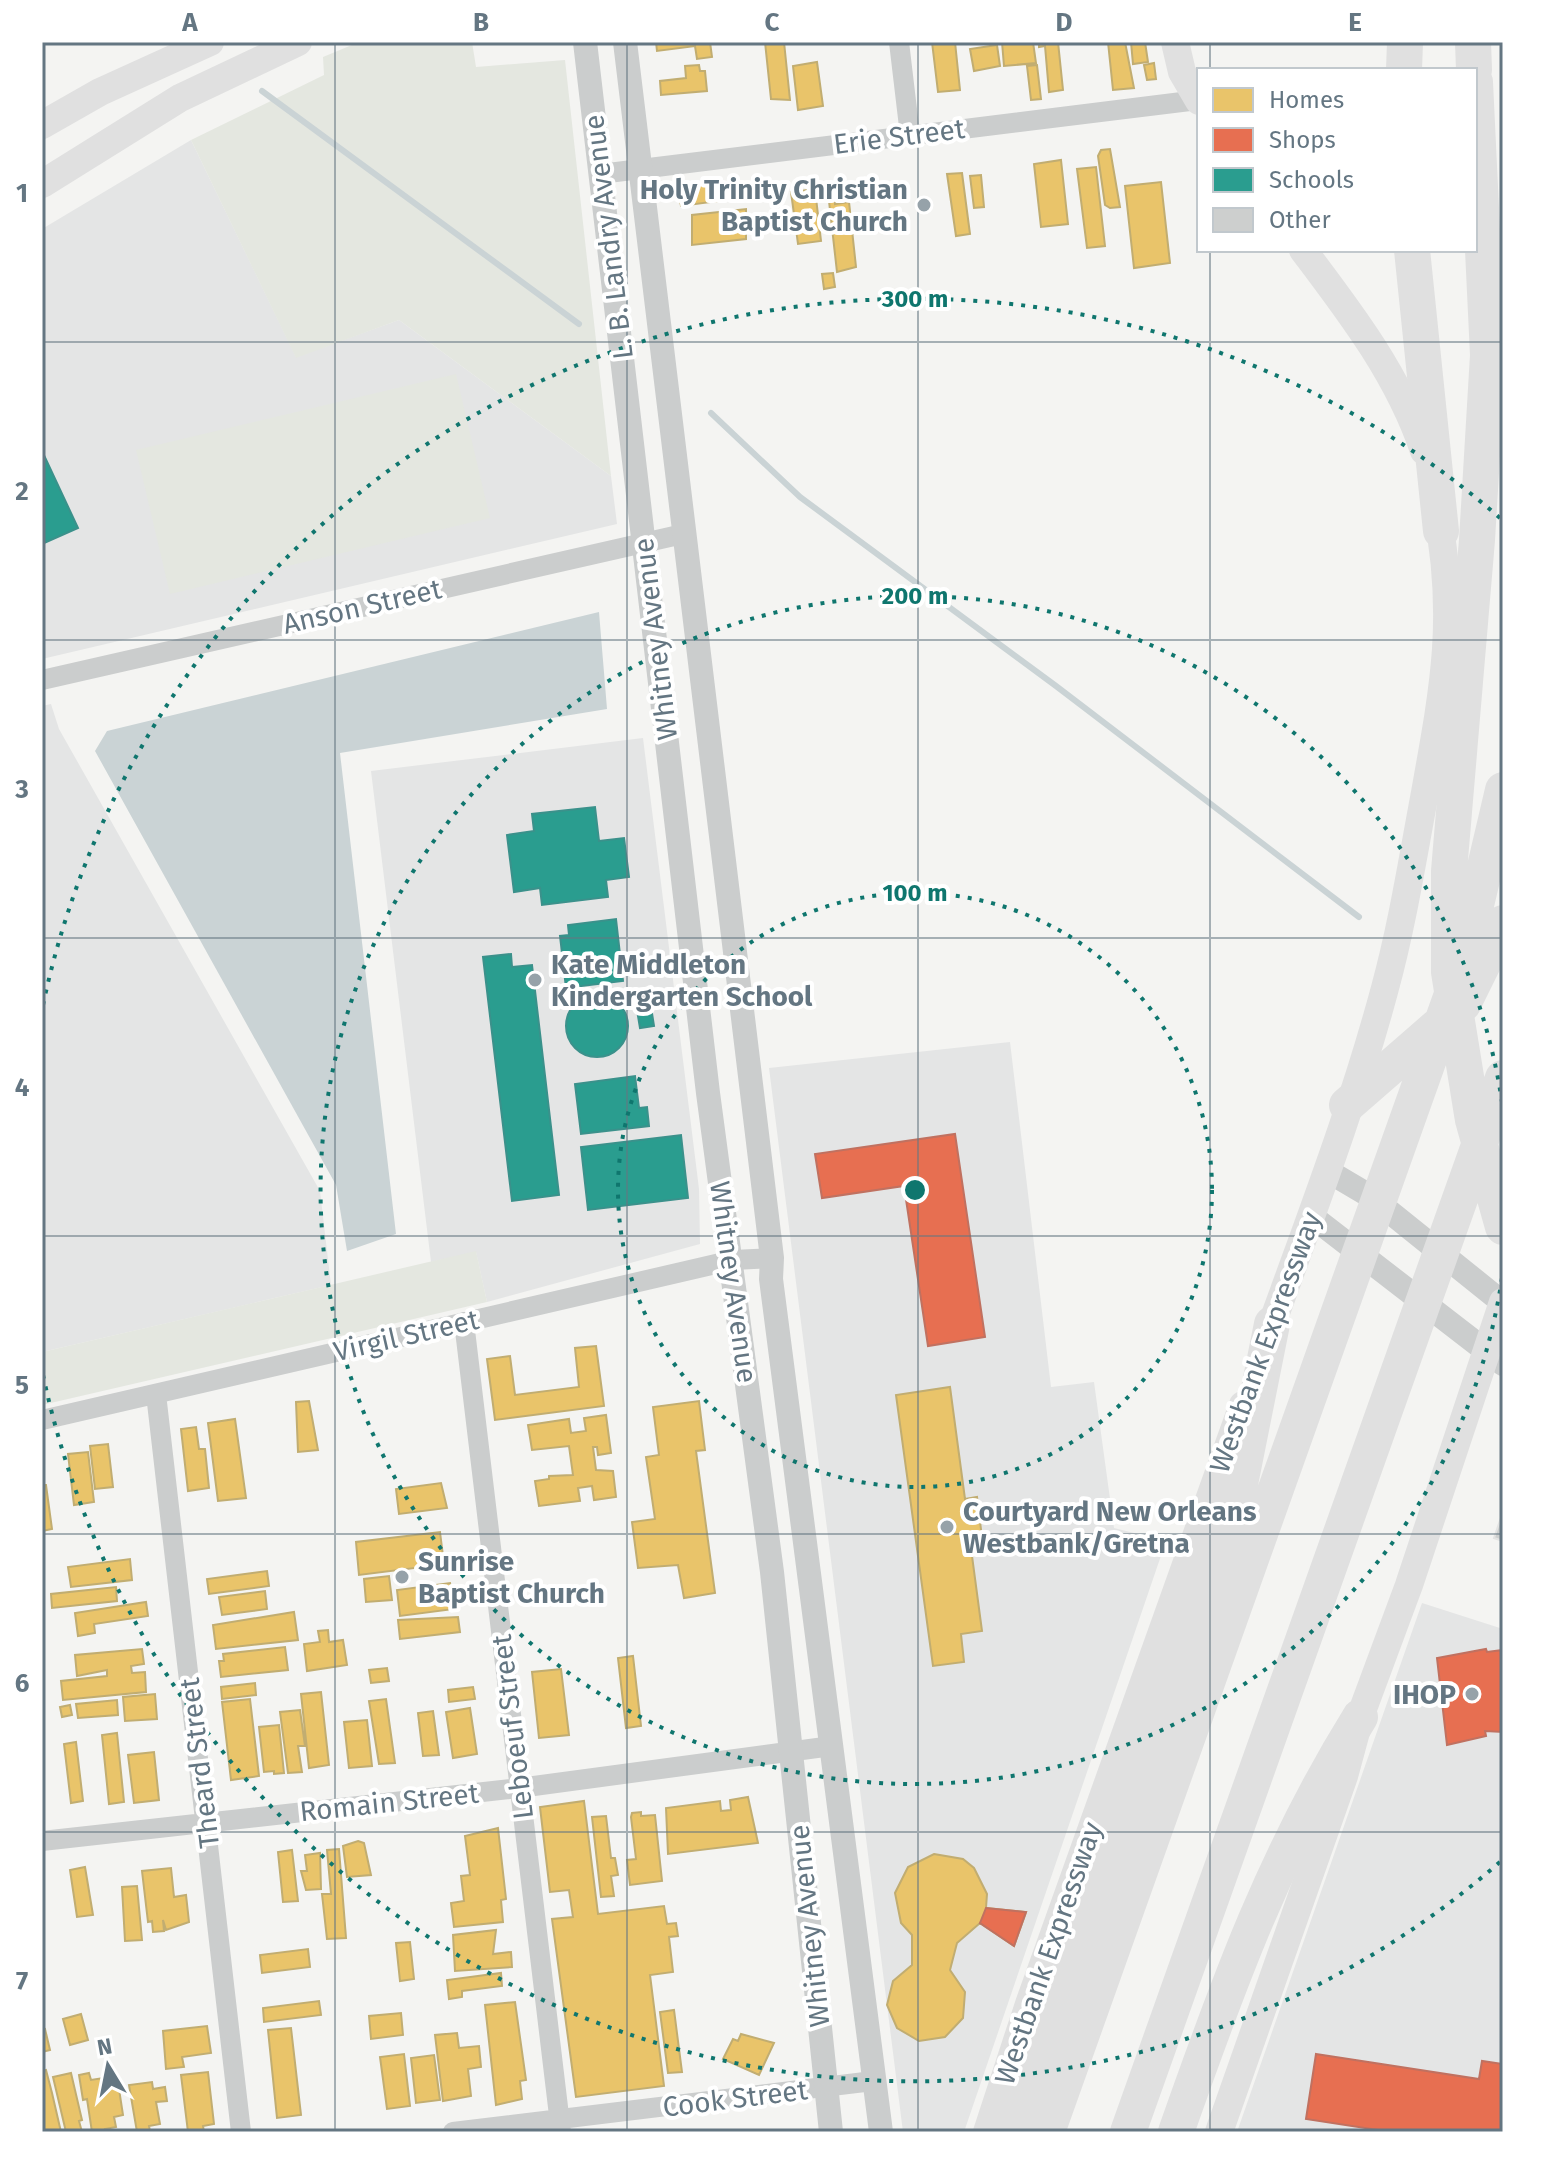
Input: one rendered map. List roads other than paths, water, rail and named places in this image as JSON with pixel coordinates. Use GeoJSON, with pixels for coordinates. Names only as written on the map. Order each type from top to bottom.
{"type":"FeatureCollection","features":[{"type":"Feature","properties":{"kind":"highway"},"geometry":{"type":"LineString","coordinates":[[1404,68],[1405,42]]}},
{"type":"Feature","properties":{"kind":"highway"},"geometry":{"type":"LineString","coordinates":[[1473,42],[1474,68]]}},
{"type":"Feature","properties":{"kind":"highway"},"geometry":{"type":"LineString","coordinates":[[1477,124],[1488,355],[1477,540],[1449,871],[1449,972],[1473,1120],[1503,1227]]}},
{"type":"Feature","properties":{"kind":"highway"},"geometry":{"type":"LineString","coordinates":[[1412,252],[1441,531]]}},
{"type":"Feature","properties":{"kind":"highway","name":"Westbank Expressway"},"geometry":{"type":"LineString","coordinates":[[1047,2132],[1366,1244],[1461,969],[1503,790]]}},
{"type":"Feature","properties":{"kind":"highway"},"geometry":{"type":"LineString","coordinates":[[1347,1105],[1463,1004],[1503,923]]}},
{"type":"Feature","properties":{"kind":"highway"},"geometry":{"type":"LineString","coordinates":[[1128,2132],[1503,1078]]}},
{"type":"Feature","properties":{"kind":"highway"},"geometry":{"type":"LineString","coordinates":[[1015,2132],[1197,1622],[1237,1499],[1272,1324]]}},
{"type":"Feature","properties":{"kind":"highway"},"geometry":{"type":"LineString","coordinates":[[1176,2132],[1234,1968],[1287,1848],[1327,1770],[1360,1717]]}},
{"type":"Feature","properties":{"kind":"main road"},"geometry":{"type":"LineString","coordinates":[[42,125],[100,92],[210,42]]}},
{"type":"Feature","properties":{"kind":"main road"},"geometry":{"type":"LineString","coordinates":[[42,184],[180,98],[298,42]]}},
{"type":"Feature","properties":{"kind":"main road"},"geometry":{"type":"LineString","coordinates":[[1175,42],[1182,72],[1197,97]]}},
{"type":"Feature","properties":{"kind":"main road","name":"Westbank Expressway"},"geometry":{"type":"LineString","coordinates":[[987,2132],[1029,2004],[1326,1170],[1385,988],[1410,873],[1447,668],[1450,619],[1441,531],[1429,467],[1414,421],[1361,330],[1304,252]]}},
{"type":"Feature","properties":{"kind":"main road"},"geometry":{"type":"LineString","coordinates":[[1219,2132],[1344,1776],[1360,1717],[1496,1357],[1503,1303]]}},
{"type":"Feature","properties":{"kind":"street","name":"L. B. Landry Avenue"},"geometry":{"type":"LineString","coordinates":[[585,42],[631,433]]}},
{"type":"Feature","properties":{"kind":"street","name":"L. B. Landry Avenue"},"geometry":{"type":"LineString","coordinates":[[625,42],[673,459]]}},
{"type":"Feature","properties":{"kind":"street"},"geometry":{"type":"LineString","coordinates":[[899,42],[910,135]]}},
{"type":"Feature","properties":{"kind":"street","name":"Erie Street"},"geometry":{"type":"LineString","coordinates":[[600,174],[1197,100]]}},
{"type":"Feature","properties":{"kind":"street","name":"Whitney Avenue"},"geometry":{"type":"LineString","coordinates":[[631,433],[712,1125],[733,1260],[772,1572],[831,2132]]}},
{"type":"Feature","properties":{"kind":"street","name":"Whitney Avenue"},"geometry":{"type":"LineString","coordinates":[[673,459],[772,1258],[771,1279],[881,2132]]}},
{"type":"Feature","properties":{"kind":"street","name":"Anson Street"},"geometry":{"type":"LineString","coordinates":[[42,680],[683,534]]}},
{"type":"Feature","properties":{"kind":"street"},"geometry":{"type":"LineString","coordinates":[[1326,1170],[1370,1196],[1503,1303]]}},
{"type":"Feature","properties":{"kind":"street"},"geometry":{"type":"LineString","coordinates":[[1310,1215],[1496,1357]]}},
{"type":"Feature","properties":{"kind":"street","name":"Virgil Street"},"geometry":{"type":"LineString","coordinates":[[42,1420],[733,1260],[772,1258]]}},
{"type":"Feature","properties":{"kind":"street","name":"Leboeuf Street"},"geometry":{"type":"LineString","coordinates":[[464,1322],[561,2126]]}},
{"type":"Feature","properties":{"kind":"street","name":"Theard Street"},"geometry":{"type":"LineString","coordinates":[[156,1394],[241,2132]]}},
{"type":"Feature","properties":{"kind":"street","name":"Romain Street"},"geometry":{"type":"LineString","coordinates":[[42,1841],[519,1788],[832,1746]]}},
{"type":"Feature","properties":{"kind":"street","name":"Cook Street"},"geometry":{"type":"LineString","coordinates":[[453,2132],[561,2126],[873,2081]]}},
{"type":"Feature","properties":{"kind":"waterway"},"geometry":{"type":"LineString","coordinates":[[262,91],[579,324]]}},
{"type":"Feature","properties":{"kind":"waterway"},"geometry":{"type":"LineString","coordinates":[[711,413],[800,497],[1056,686],[1359,917]]}},
{"type":"Feature","properties":{"kind":"place","name":"Holy Trinity Christian Baptist Church"},"geometry":{"type":"Point","coordinates":[924,205]}},
{"type":"Feature","properties":{"kind":"place","name":"Kate Middleton Kindergarten School"},"geometry":{"type":"Point","coordinates":[535,980]}},
{"type":"Feature","properties":{"kind":"place","name":"Courtyard New Orleans Westbank/Gretna"},"geometry":{"type":"Point","coordinates":[947,1527]}},
{"type":"Feature","properties":{"kind":"place","name":"Sunrise Baptist Church"},"geometry":{"type":"Point","coordinates":[402,1577]}},
{"type":"Feature","properties":{"kind":"place","name":"IHOP"},"geometry":{"type":"Point","coordinates":[1472,1694]}}]}
